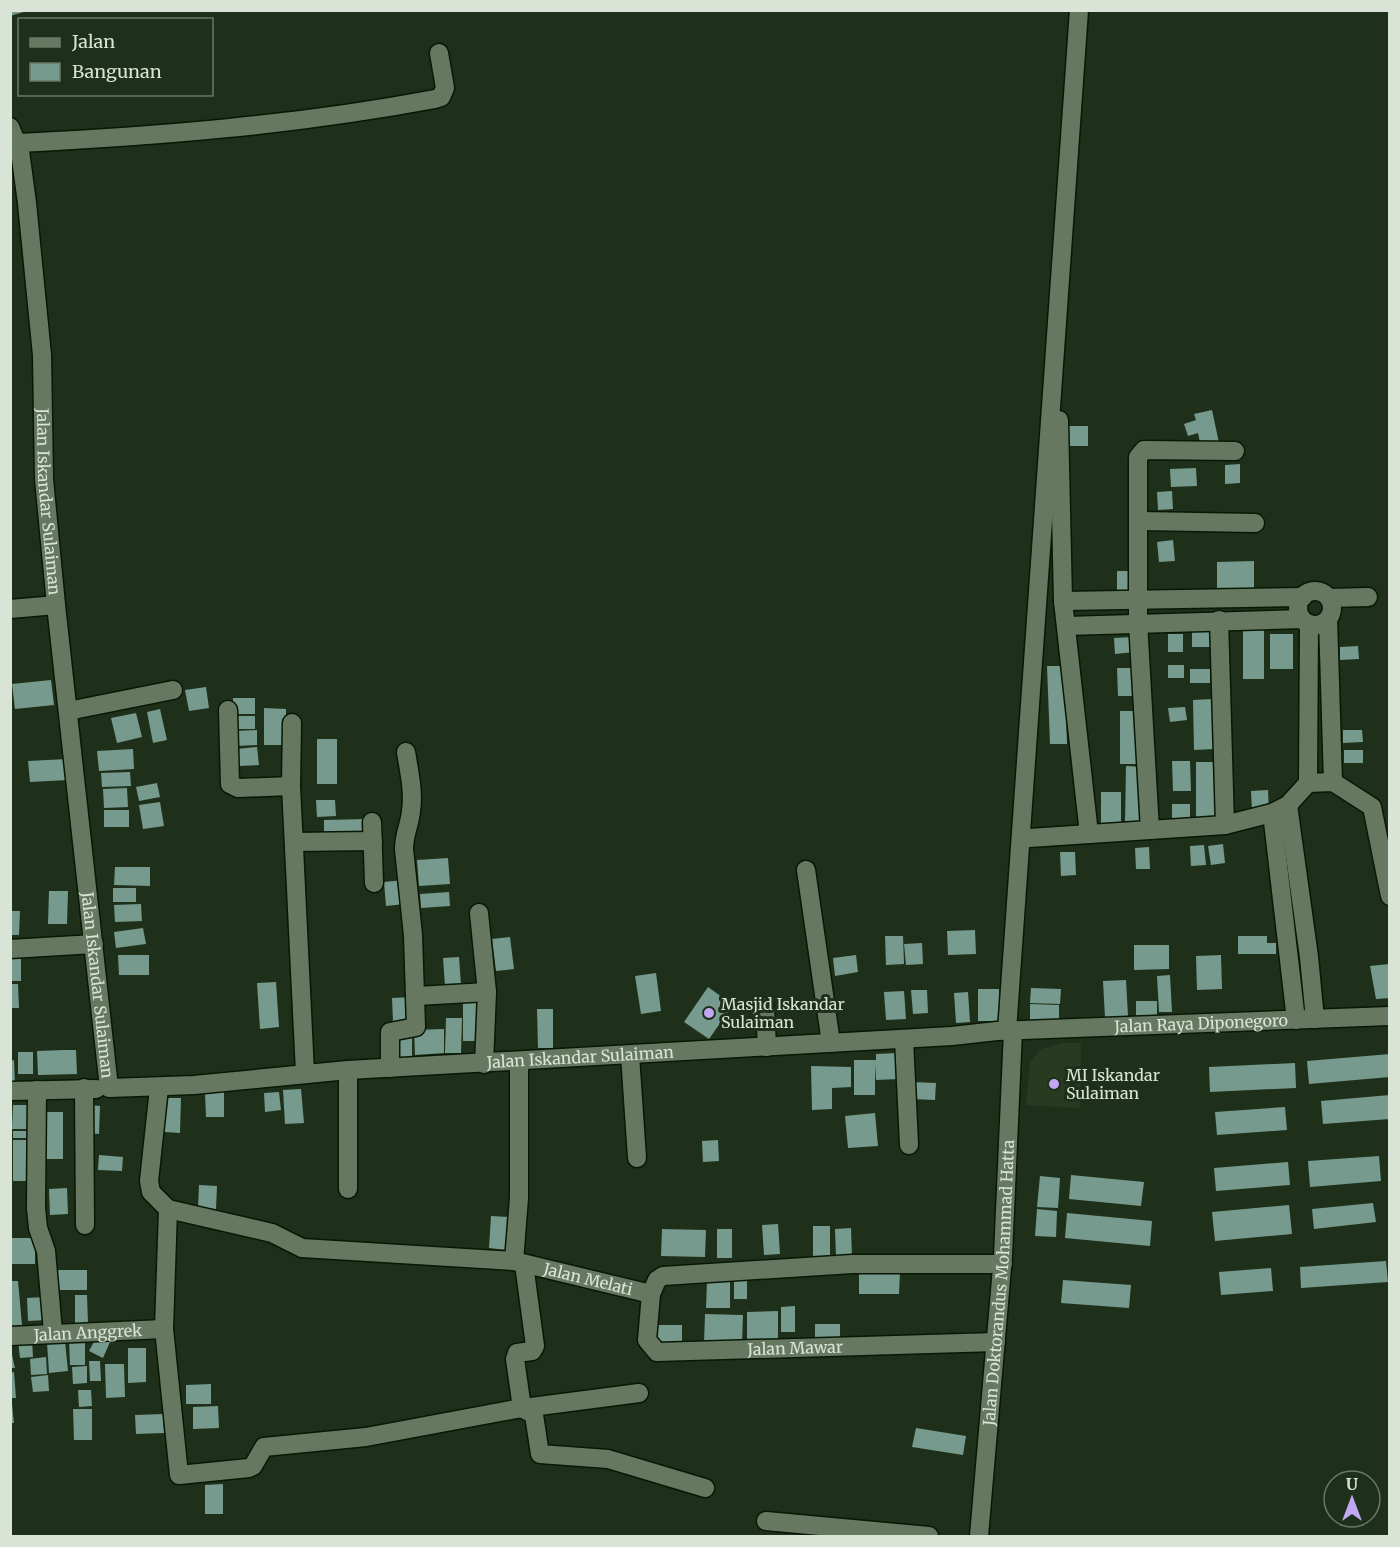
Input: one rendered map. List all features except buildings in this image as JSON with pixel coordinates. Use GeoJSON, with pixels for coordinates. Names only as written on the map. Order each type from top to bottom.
{"type":"FeatureCollection","features":[{"type":"Feature","properties":{"kind":"street","name":"Jalan Doktorandus Mohammad Hatta"},"geometry":{"type":"LineString","coordinates":[[979,1536],[1003,1264],[1010,1031],[1079,10]]}},
{"type":"Feature","properties":{"kind":"street"},"geometry":{"type":"LineString","coordinates":[[16,148],[177,135],[330,117],[435,99],[441,97],[446,88],[439,53]]}},
{"type":"Feature","properties":{"kind":"street","name":"Jalan Iskandar Sulaiman"},"geometry":{"type":"LineString","coordinates":[[10,126],[16,148],[42,355],[44,479],[110,1088],[159,1088],[348,1070],[519,1062],[1010,1031]]}},
{"type":"Feature","properties":{"kind":"street"},"geometry":{"type":"LineString","coordinates":[[1059,411],[1064,601],[1089,834]]}},
{"type":"Feature","properties":{"kind":"street"},"geometry":{"type":"LineString","coordinates":[[1150,830],[1138,622],[1140,521],[1138,457],[1141,452],[1150,449],[1235,451]]}},
{"type":"Feature","properties":{"kind":"street"},"geometry":{"type":"LineString","coordinates":[[1140,521],[1256,523]]}},
{"type":"Feature","properties":{"kind":"street"},"geometry":{"type":"LineString","coordinates":[[1064,601],[1303,597],[1319,592],[1329,598],[1368,597]]}},
{"type":"Feature","properties":{"kind":"street"},"geometry":{"type":"LineString","coordinates":[[1303,597],[1298,608],[1306,621],[1308,783]]}},
{"type":"Feature","properties":{"kind":"street"},"geometry":{"type":"LineString","coordinates":[[1329,598],[1332,609],[1328,619],[1333,782]]}},
{"type":"Feature","properties":{"kind":"street"},"geometry":{"type":"LineString","coordinates":[[10,609],[56,605]]}},
{"type":"Feature","properties":{"kind":"street"},"geometry":{"type":"LineString","coordinates":[[1066,626],[1219,620],[1306,621],[1318,625],[1328,619]]}},
{"type":"Feature","properties":{"kind":"street"},"geometry":{"type":"LineString","coordinates":[[1219,620],[1225,825]]}},
{"type":"Feature","properties":{"kind":"street"},"geometry":{"type":"LineString","coordinates":[[68,711],[173,690]]}},
{"type":"Feature","properties":{"kind":"street"},"geometry":{"type":"LineString","coordinates":[[228,710],[230,784],[238,788],[291,786]]}},
{"type":"Feature","properties":{"kind":"street"},"geometry":{"type":"LineString","coordinates":[[292,723],[291,786],[305,1073]]}},
{"type":"Feature","properties":{"kind":"street"},"geometry":{"type":"LineString","coordinates":[[390,1068],[390,1032],[415,1029],[417,996],[404,849],[404,834],[411,812],[412,798],[406,752]]}},
{"type":"Feature","properties":{"kind":"street"},"geometry":{"type":"LineString","coordinates":[[1029,838],[1225,825],[1280,809],[1308,783],[1333,782],[1372,807],[1386,861],[1389,896]]}},
{"type":"Feature","properties":{"kind":"street"},"geometry":{"type":"LineString","coordinates":[[1280,809],[1284,839],[1309,957],[1305,1020]]}},
{"type":"Feature","properties":{"kind":"street"},"geometry":{"type":"LineString","coordinates":[[372,822],[374,883]]}},
{"type":"Feature","properties":{"kind":"street"},"geometry":{"type":"LineString","coordinates":[[294,842],[373,841]]}},
{"type":"Feature","properties":{"kind":"street"},"geometry":{"type":"LineString","coordinates":[[806,870],[831,1043]]}},
{"type":"Feature","properties":{"kind":"street"},"geometry":{"type":"LineString","coordinates":[[479,913],[487,992],[484,1064]]}},
{"type":"Feature","properties":{"kind":"street"},"geometry":{"type":"LineString","coordinates":[[10,949],[94,944]]}},
{"type":"Feature","properties":{"kind":"street"},"geometry":{"type":"LineString","coordinates":[[417,996],[487,992]]}},
{"type":"Feature","properties":{"kind":"street"},"geometry":{"type":"LineString","coordinates":[[765,1008],[767,1047]]}},
{"type":"Feature","properties":{"kind":"street","name":"Jalan Raya Diponegoro"},"geometry":{"type":"LineString","coordinates":[[1010,1031],[1389,1016]]}},
{"type":"Feature","properties":{"kind":"street"},"geometry":{"type":"LineString","coordinates":[[904,1039],[909,1145]]}},
{"type":"Feature","properties":{"kind":"street"},"geometry":{"type":"LineString","coordinates":[[630,1055],[638,1158]]}},
{"type":"Feature","properties":{"kind":"street"},"geometry":{"type":"LineString","coordinates":[[519,1062],[519,1262],[535,1346],[532,1351],[516,1355],[522,1408]]}},
{"type":"Feature","properties":{"kind":"street"},"geometry":{"type":"LineString","coordinates":[[348,1070],[348,1189]]}},
{"type":"Feature","properties":{"kind":"street"},"geometry":{"type":"LineString","coordinates":[[84,1088],[85,1225]]}},
{"type":"Feature","properties":{"kind":"street"},"geometry":{"type":"LineString","coordinates":[[10,1090],[110,1088]]}},
{"type":"Feature","properties":{"kind":"street"},"geometry":{"type":"LineString","coordinates":[[159,1088],[149,1181],[151,1192],[168,1209],[164,1329],[177,1470],[181,1476],[249,1468],[254,1466],[264,1447],[366,1437],[522,1408],[639,1393]]}},
{"type":"Feature","properties":{"kind":"street"},"geometry":{"type":"LineString","coordinates":[[37,1090],[36,1208],[38,1228],[46,1251],[53,1332]]}},
{"type":"Feature","properties":{"kind":"street","name":"Jalan Melati"},"geometry":{"type":"LineString","coordinates":[[168,1209],[273,1233],[302,1248],[519,1262],[651,1294],[657,1280],[663,1276],[852,1264],[1003,1264]]}},
{"type":"Feature","properties":{"kind":"street","name":"Jalan Mawar"},"geometry":{"type":"LineString","coordinates":[[651,1294],[647,1340],[657,1352],[996,1342]]}},
{"type":"Feature","properties":{"kind":"street","name":"Jalan Anggrek"},"geometry":{"type":"LineString","coordinates":[[10,1336],[53,1332],[164,1329]]}},
{"type":"Feature","properties":{"kind":"street"},"geometry":{"type":"LineString","coordinates":[[522,1408],[534,1415],[540,1454],[608,1459],[705,1488]]}},
{"type":"Feature","properties":{"kind":"street"},"geometry":{"type":"LineString","coordinates":[[766,1521],[929,1536]]}},
{"type":"Feature","properties":{"kind":"shaded area","name":"MI Iskandar Sulaiman"},"geometry":{"type":"Polygon","coordinates":[[[1062,1043],[1081,1043],[1080,1108],[1026,1105],[1030,1063],[1041,1049],[1062,1043]]]}},
{"type":"Feature","properties":{"kind":"place","name":"Masjid Iskandar Sulaiman"},"geometry":{"type":"Point","coordinates":[709,1013]}},
{"type":"Feature","properties":{"kind":"place","name":"MI Iskandar Sulaiman"},"geometry":{"type":"Point","coordinates":[1054,1084]}}]}
